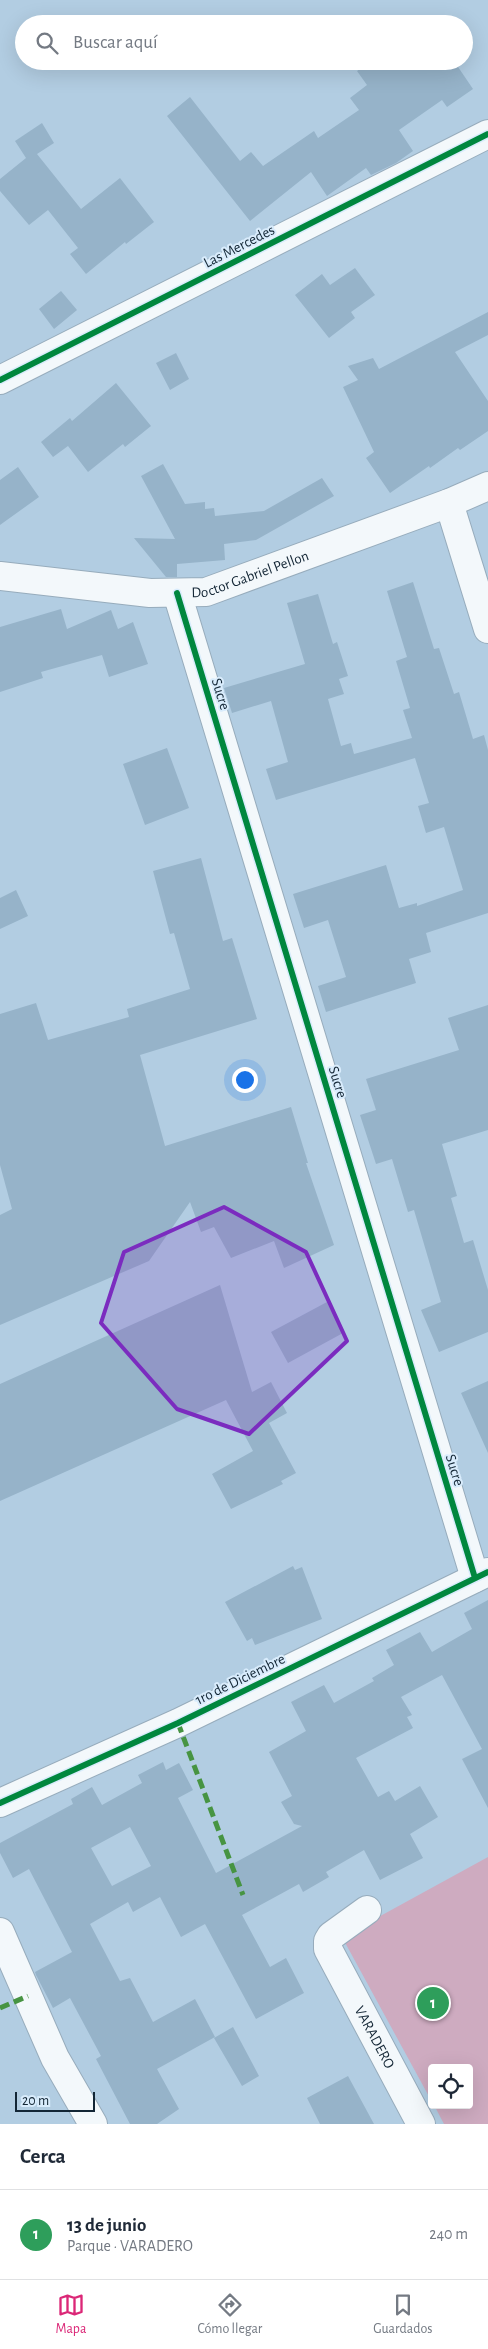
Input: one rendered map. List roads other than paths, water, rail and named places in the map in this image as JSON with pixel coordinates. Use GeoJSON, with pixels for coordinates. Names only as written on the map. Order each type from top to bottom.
{"type":"FeatureCollection","features":[{"type":"Feature","properties":{"kind":"street","name":"Las Mercedes"},"geometry":{"type":"LineString","coordinates":[[0,380],[488,134]]}},
{"type":"Feature","properties":{"kind":"street","name":"Doctor Gabriel Pellon"},"geometry":{"type":"LineString","coordinates":[[0,576],[150,593],[206,592],[449,503],[488,486]]}},
{"type":"Feature","properties":{"kind":"street"},"geometry":{"type":"LineString","coordinates":[[449,503],[488,629]]}},
{"type":"Feature","properties":{"kind":"street","name":"Sucre"},"geometry":{"type":"LineString","coordinates":[[177,593],[482,1575]]}},
{"type":"Feature","properties":{"kind":"street","name":"1ro de Diciembre"},"geometry":{"type":"LineString","coordinates":[[0,1803],[178,1724],[482,1575]]}},
{"type":"Feature","properties":{"kind":"street","name":"VARADERO"},"geometry":{"type":"LineString","coordinates":[[367,1910],[331,1936],[328,1941],[328,1949],[421,2124]]}},
{"type":"Feature","properties":{"kind":"street"},"geometry":{"type":"LineString","coordinates":[[0,1932],[55,2058],[93,2124]]}},
{"type":"Feature","properties":{"kind":"place","name":"13 de junio"},"geometry":{"type":"Point","coordinates":[433,2003]}}]}
